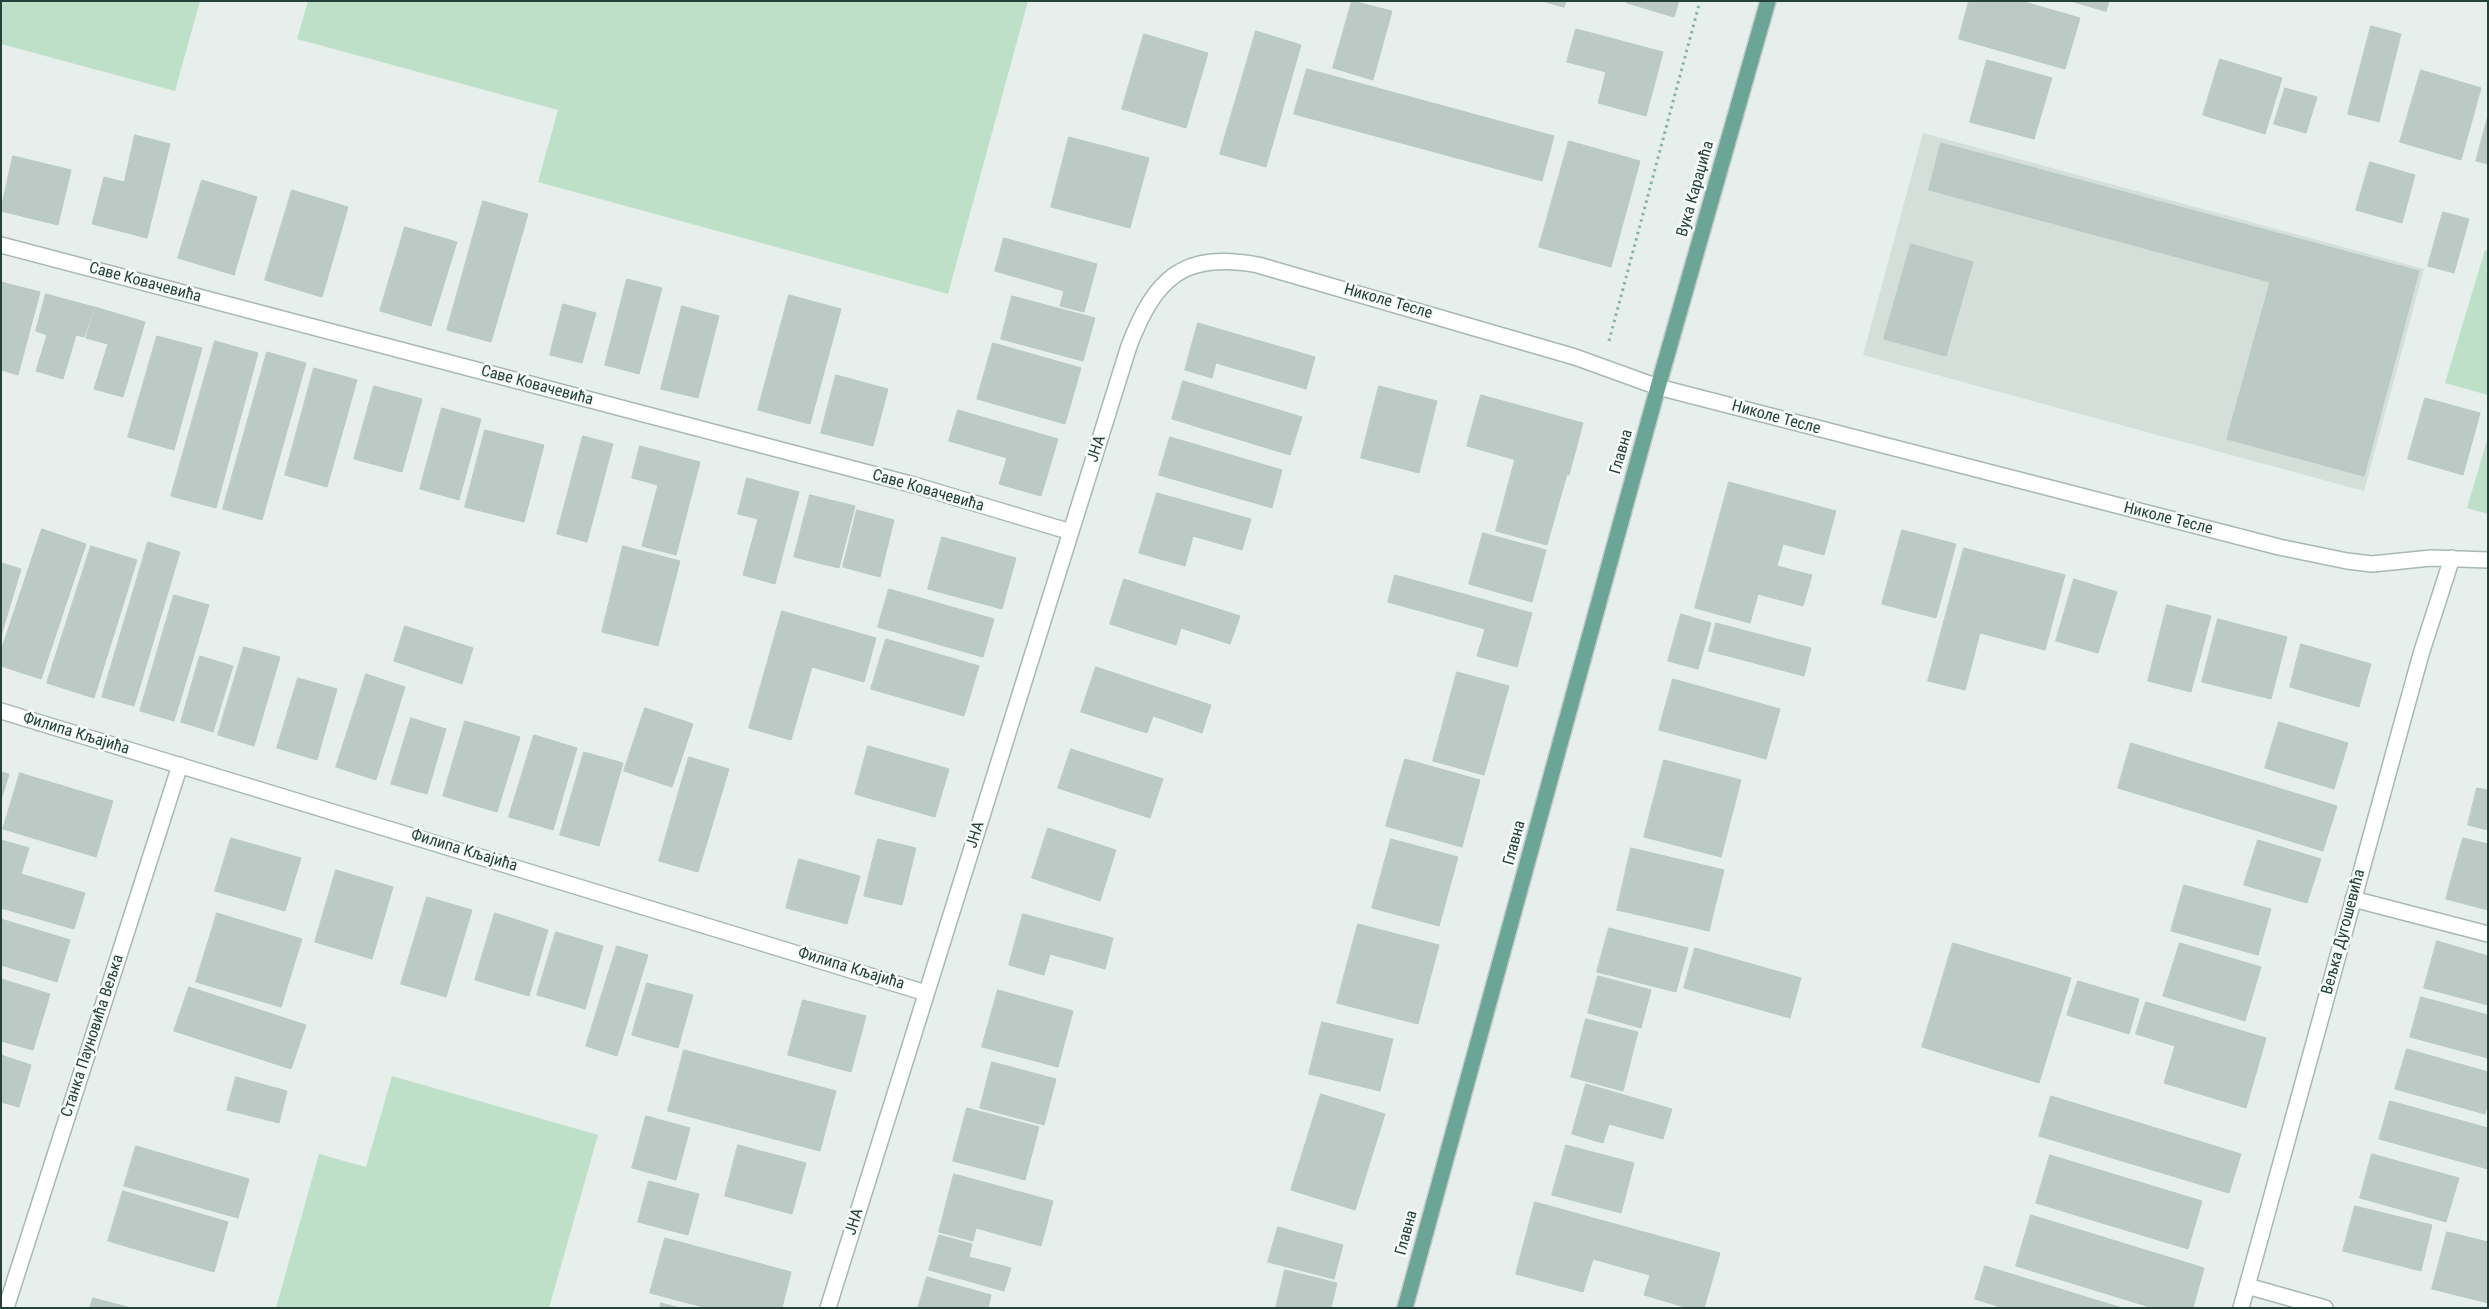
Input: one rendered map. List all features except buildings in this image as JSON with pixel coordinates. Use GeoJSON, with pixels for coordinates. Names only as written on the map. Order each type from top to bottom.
{"type":"FeatureCollection","features":[{"type":"Feature","properties":{"kind":"main road","name":"Вука Караџића"},"geometry":{"type":"LineString","coordinates":[[1658,387],[1768,1]]}},
{"type":"Feature","properties":{"kind":"main road","name":"Главна"},"geometry":{"type":"LineString","coordinates":[[1405,1308],[1658,387]]}},
{"type":"Feature","properties":{"kind":"street","name":"Саве Ковачевића"},"geometry":{"type":"LineString","coordinates":[[1,245],[914,486],[1071,532]]}},
{"type":"Feature","properties":{"kind":"street","name":"Николе Тесле"},"geometry":{"type":"LineString","coordinates":[[1125,363],[1137,324],[1155,293],[1168,280],[1187,269],[1221,260],[1258,265],[1602,366],[1658,387],[2289,549],[2372,564],[2452,558],[2488,560]]}},
{"type":"Feature","properties":{"kind":"street","name":"ЈНА"},"geometry":{"type":"LineString","coordinates":[[828,1308],[1125,363]]}},
{"type":"Feature","properties":{"kind":"street","name":"Вељка Дугошевића"},"geometry":{"type":"LineString","coordinates":[[2241,1308],[2353,899],[2422,654],[2452,558]]}},
{"type":"Feature","properties":{"kind":"street","name":"Филипа Кљајића"},"geometry":{"type":"LineString","coordinates":[[1,711],[926,993]]}},
{"type":"Feature","properties":{"kind":"street","name":"Станка Пауновића Вељка"},"geometry":{"type":"LineString","coordinates":[[6,1308],[180,765]]}},
{"type":"Feature","properties":{"kind":"street"},"geometry":{"type":"LineString","coordinates":[[2353,899],[2488,934]]}},
{"type":"Feature","properties":{"kind":"street"},"geometry":{"type":"LineString","coordinates":[[2247,1286],[2325,1308]]}},
{"type":"Feature","properties":{"kind":"path"},"geometry":{"type":"LineString","coordinates":[[1602,366],[1700,1]]}},
{"type":"Feature","properties":{"kind":"shaded area"},"geometry":{"type":"Polygon","coordinates":[[[1923,133],[2424,269],[2364,491],[1863,355],[1923,133]]]}},
{"type":"Feature","properties":{"kind":"green space"},"geometry":{"type":"Polygon","coordinates":[[[1,1],[200,1],[175,91],[1,44],[1,1]]]}},
{"type":"Feature","properties":{"kind":"green space"},"geometry":{"type":"Polygon","coordinates":[[[308,1],[1028,1],[948,294],[538,182],[558,110],[297,39],[308,1]]]}},
{"type":"Feature","properties":{"kind":"green space"},"geometry":{"type":"Polygon","coordinates":[[[2485,250],[2488,251],[2488,395],[2445,383],[2485,250]]]}},
{"type":"Feature","properties":{"kind":"green space"},"geometry":{"type":"Polygon","coordinates":[[[2488,437],[2488,514],[2467,508],[2488,437]]]}},
{"type":"Feature","properties":{"kind":"green space"},"geometry":{"type":"Polygon","coordinates":[[[392,1076],[598,1135],[549,1308],[276,1308],[319,1154],[366,1167],[392,1076]]]}}]}
